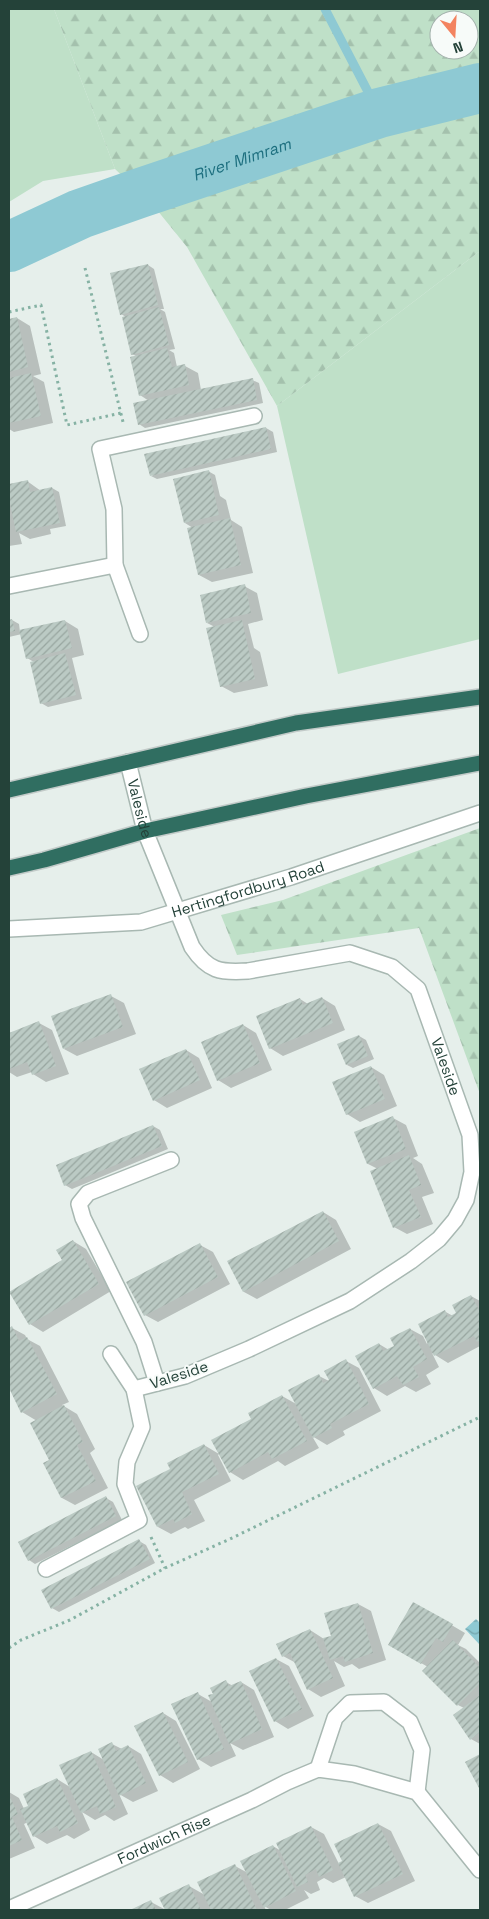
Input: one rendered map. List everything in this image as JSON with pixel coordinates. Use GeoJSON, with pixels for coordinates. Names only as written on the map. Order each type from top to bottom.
{"type":"FeatureCollection","features":[{"type":"Feature","properties":{"kind":"highway"},"geometry":{"type":"LineString","coordinates":[[9,790],[296,723],[480,697]]}},
{"type":"Feature","properties":{"kind":"highway"},"geometry":{"type":"LineString","coordinates":[[9,868],[44,860],[144,831],[306,796],[480,763]]}},
{"type":"Feature","properties":{"kind":"street"},"geometry":{"type":"LineString","coordinates":[[140,634],[115,564],[114,509],[100,449],[254,416]]}},
{"type":"Feature","properties":{"kind":"street"},"geometry":{"type":"LineString","coordinates":[[9,586],[115,564]]}},
{"type":"Feature","properties":{"kind":"street","name":"Valeside"},"geometry":{"type":"LineString","coordinates":[[128,762],[144,831],[192,947],[200,959],[209,966],[219,970],[248,971],[350,953],[392,967],[418,989],[470,1135],[472,1172],[466,1200],[454,1220],[439,1239],[411,1261],[350,1301],[249,1349],[185,1376],[134,1389]]}},
{"type":"Feature","properties":{"kind":"street","name":"Hertingfordbury Road"},"geometry":{"type":"LineString","coordinates":[[9,930],[140,922],[291,877],[480,813]]}},
{"type":"Feature","properties":{"kind":"street"},"geometry":{"type":"LineString","coordinates":[[157,1383],[144,1342],[83,1218],[79,1204],[88,1193],[170,1160]]}},
{"type":"Feature","properties":{"kind":"street","name":"Valeside"},"geometry":{"type":"LineString","coordinates":[[111,1354],[134,1389],[142,1427],[127,1462],[125,1484],[139,1520]]}},
{"type":"Feature","properties":{"kind":"street"},"geometry":{"type":"LineString","coordinates":[[46,1569],[139,1520]]}},
{"type":"Feature","properties":{"kind":"street"},"geometry":{"type":"LineString","coordinates":[[418,1792],[422,1750],[410,1722],[384,1702],[350,1703],[335,1718],[318,1769],[354,1774],[418,1792],[480,1870]]}},
{"type":"Feature","properties":{"kind":"street","name":"Fordwich Rise"},"geometry":{"type":"LineString","coordinates":[[9,1909],[318,1769]]}},
{"type":"Feature","properties":{"kind":"path"},"geometry":{"type":"LineString","coordinates":[[85,268],[129,442]]}},
{"type":"Feature","properties":{"kind":"path"},"geometry":{"type":"LineString","coordinates":[[9,312],[41,305],[67,425],[121,413]]}},
{"type":"Feature","properties":{"kind":"path"},"geometry":{"type":"LineString","coordinates":[[9,1648],[21,1640],[70,1620],[165,1568],[230,1539],[480,1417]]}},
{"type":"Feature","properties":{"kind":"path"},"geometry":{"type":"LineString","coordinates":[[139,1520],[150,1533],[165,1568]]}},
{"type":"Feature","properties":{"kind":"green space"},"geometry":{"type":"Polygon","coordinates":[[[9,9],[54,9],[115,169],[43,181],[9,202],[9,9]]]}},
{"type":"Feature","properties":{"kind":"green space"},"geometry":{"type":"Polygon","coordinates":[[[54,9],[480,9],[480,251],[277,406],[187,247],[153,205],[115,169],[54,9]]]}},
{"type":"Feature","properties":{"kind":"green space"},"geometry":{"type":"Polygon","coordinates":[[[480,251],[480,639],[338,674],[277,406],[480,251]]]}},
{"type":"Feature","properties":{"kind":"green space"},"geometry":{"type":"Polygon","coordinates":[[[480,828],[480,1094],[419,928],[237,955],[221,915],[283,900],[480,828]]]}},
{"type":"Feature","properties":{"kind":"water"},"geometry":{"type":"Polygon","coordinates":[[[129,183],[153,205],[72,233],[9,261],[9,232],[129,183]]]}},
{"type":"Feature","properties":{"kind":"water"},"geometry":{"type":"Polygon","coordinates":[[[476,1619],[480,1623],[480,1645],[465,1629],[476,1619]]]}},
{"type":"Feature","properties":{"kind":"building"},"geometry":{"type":"Polygon","coordinates":[[[148,264],[158,305],[120,315],[110,273],[148,264]]]}},
{"type":"Feature","properties":{"kind":"building"},"geometry":{"type":"Polygon","coordinates":[[[159,307],[169,345],[131,355],[122,317],[159,307]]]}},
{"type":"Feature","properties":{"kind":"building"},"geometry":{"type":"Polygon","coordinates":[[[17,317],[28,367],[9,372],[9,319],[17,317]]]}},
{"type":"Feature","properties":{"kind":"building"},"geometry":{"type":"Polygon","coordinates":[[[167,348],[172,367],[185,364],[189,385],[139,396],[130,357],[167,348]]]}},
{"type":"Feature","properties":{"kind":"building"},"geometry":{"type":"Polygon","coordinates":[[[31,373],[41,416],[9,423],[9,378],[31,373]]]}},
{"type":"Feature","properties":{"kind":"building"},"geometry":{"type":"Polygon","coordinates":[[[253,378],[257,400],[138,425],[133,403],[253,378]]]}},
{"type":"Feature","properties":{"kind":"building"},"geometry":{"type":"Polygon","coordinates":[[[266,427],[271,449],[150,476],[144,454],[266,427]]]}},
{"type":"Feature","properties":{"kind":"building"},"geometry":{"type":"Polygon","coordinates":[[[209,470],[219,515],[184,523],[173,479],[209,470]]]}},
{"type":"Feature","properties":{"kind":"building"},"geometry":{"type":"Polygon","coordinates":[[[28,480],[30,492],[52,487],[60,523],[16,532],[9,499],[9,484],[28,480]]]}},
{"type":"Feature","properties":{"kind":"building"},"geometry":{"type":"Polygon","coordinates":[[[230,518],[241,565],[198,575],[187,528],[230,518]]]}},
{"type":"Feature","properties":{"kind":"building"},"geometry":{"type":"Polygon","coordinates":[[[245,584],[251,613],[206,623],[200,595],[245,584]]]}},
{"type":"Feature","properties":{"kind":"building"},"geometry":{"type":"Polygon","coordinates":[[[12,619],[15,631],[9,632],[9,620],[12,619]]]}},
{"type":"Feature","properties":{"kind":"building"},"geometry":{"type":"Polygon","coordinates":[[[65,620],[72,648],[26,659],[19,630],[65,620]]]}},
{"type":"Feature","properties":{"kind":"building"},"geometry":{"type":"Polygon","coordinates":[[[242,620],[255,679],[220,687],[206,628],[242,620]]]}},
{"type":"Feature","properties":{"kind":"building"},"geometry":{"type":"Polygon","coordinates":[[[65,653],[76,695],[40,704],[30,662],[65,653]]]}},
{"type":"Feature","properties":{"kind":"building"},"geometry":{"type":"Polygon","coordinates":[[[111,994],[123,1027],[63,1049],[51,1016],[111,994]]]}},
{"type":"Feature","properties":{"kind":"building"},"geometry":{"type":"Polygon","coordinates":[[[322,997],[333,1023],[269,1049],[256,1016],[300,998],[303,1005],[322,997]]]}},
{"type":"Feature","properties":{"kind":"building"},"geometry":{"type":"Polygon","coordinates":[[[39,1021],[56,1066],[32,1075],[27,1062],[9,1069],[9,1033],[39,1021]]]}},
{"type":"Feature","properties":{"kind":"building"},"geometry":{"type":"Polygon","coordinates":[[[243,1024],[260,1063],[217,1081],[201,1042],[243,1024]]]}},
{"type":"Feature","properties":{"kind":"building"},"geometry":{"type":"Polygon","coordinates":[[[359,1035],[368,1056],[346,1065],[337,1044],[359,1035]]]}},
{"type":"Feature","properties":{"kind":"building"},"geometry":{"type":"Polygon","coordinates":[[[186,1049],[200,1080],[153,1101],[139,1069],[186,1049]]]}},
{"type":"Feature","properties":{"kind":"building"},"geometry":{"type":"Polygon","coordinates":[[[371,1066],[385,1099],[346,1115],[332,1082],[371,1066]]]}},
{"type":"Feature","properties":{"kind":"building"},"geometry":{"type":"Polygon","coordinates":[[[393,1116],[406,1149],[367,1164],[354,1132],[393,1116]]]}},
{"type":"Feature","properties":{"kind":"building"},"geometry":{"type":"Polygon","coordinates":[[[153,1125],[162,1146],[64,1186],[56,1165],[153,1125]]]}},
{"type":"Feature","properties":{"kind":"building"},"geometry":{"type":"Polygon","coordinates":[[[409,1155],[421,1185],[409,1190],[421,1217],[393,1228],[370,1171],[409,1155]]]}},
{"type":"Feature","properties":{"kind":"building"},"geometry":{"type":"Polygon","coordinates":[[[323,1211],[339,1241],[243,1292],[227,1261],[323,1211]]]}},
{"type":"Feature","properties":{"kind":"building"},"geometry":{"type":"Polygon","coordinates":[[[73,1240],[99,1284],[29,1325],[9,1292],[62,1260],[56,1250],[73,1240]]]}},
{"type":"Feature","properties":{"kind":"building"},"geometry":{"type":"Polygon","coordinates":[[[200,1243],[218,1277],[144,1316],[126,1282],[200,1243]]]}},
{"type":"Feature","properties":{"kind":"building"},"geometry":{"type":"Polygon","coordinates":[[[471,1295],[480,1312],[480,1340],[477,1342],[474,1336],[434,1356],[418,1324],[445,1310],[448,1317],[456,1313],[452,1305],[471,1295]]]}},
{"type":"Feature","properties":{"kind":"building"},"geometry":{"type":"Polygon","coordinates":[[[12,1326],[19,1341],[27,1337],[57,1394],[21,1413],[9,1388],[9,1328],[12,1326]]]}},
{"type":"Feature","properties":{"kind":"building"},"geometry":{"type":"Polygon","coordinates":[[[410,1328],[427,1359],[413,1367],[419,1377],[403,1385],[397,1376],[373,1389],[355,1356],[379,1343],[383,1351],[394,1346],[390,1338],[410,1328]]]}},
{"type":"Feature","properties":{"kind":"building"},"geometry":{"type":"Polygon","coordinates":[[[346,1359],[369,1404],[330,1424],[332,1428],[313,1438],[288,1390],[319,1374],[323,1383],[329,1380],[324,1371],[346,1359]]]}},
{"type":"Feature","properties":{"kind":"building"},"geometry":{"type":"Polygon","coordinates":[[[282,1395],[307,1441],[272,1459],[268,1452],[229,1473],[211,1440],[251,1419],[248,1413],[282,1395]]]}},
{"type":"Feature","properties":{"kind":"building"},"geometry":{"type":"Polygon","coordinates":[[[64,1405],[83,1442],[77,1445],[96,1481],[61,1498],[43,1463],[49,1460],[30,1423],[64,1405]]]}},
{"type":"Feature","properties":{"kind":"building"},"geometry":{"type":"Polygon","coordinates":[[[204,1444],[219,1474],[182,1492],[192,1514],[175,1523],[173,1519],[157,1527],[136,1486],[170,1469],[167,1463],[204,1444]]]}},
{"type":"Feature","properties":{"kind":"building"},"geometry":{"type":"Polygon","coordinates":[[[106,1496],[116,1516],[28,1561],[18,1542],[106,1496]]]}},
{"type":"Feature","properties":{"kind":"building"},"geometry":{"type":"Polygon","coordinates":[[[139,1539],[150,1559],[51,1609],[41,1590],[139,1539]]]}},
{"type":"Feature","properties":{"kind":"building"},"geometry":{"type":"Polygon","coordinates":[[[413,1602],[453,1624],[443,1642],[436,1638],[421,1664],[388,1645],[413,1602]]]}},
{"type":"Feature","properties":{"kind":"building"},"geometry":{"type":"Polygon","coordinates":[[[358,1603],[373,1653],[345,1662],[343,1656],[330,1660],[323,1638],[331,1636],[324,1613],[358,1603]]]}},
{"type":"Feature","properties":{"kind":"building"},"geometry":{"type":"Polygon","coordinates":[[[310,1629],[333,1678],[307,1690],[290,1653],[282,1657],[276,1644],[310,1629]]]}},
{"type":"Feature","properties":{"kind":"building"},"geometry":{"type":"Polygon","coordinates":[[[453,1640],[480,1668],[480,1683],[457,1706],[422,1671],[453,1640]]]}},
{"type":"Feature","properties":{"kind":"building"},"geometry":{"type":"Polygon","coordinates":[[[276,1658],[302,1709],[274,1722],[249,1671],[276,1658]]]}},
{"type":"Feature","properties":{"kind":"building"},"geometry":{"type":"Polygon","coordinates":[[[226,1680],[229,1686],[241,1681],[262,1729],[229,1744],[208,1695],[213,1694],[210,1688],[226,1680]]]}},
{"type":"Feature","properties":{"kind":"building"},"geometry":{"type":"Polygon","coordinates":[[[198,1692],[224,1749],[197,1760],[171,1704],[198,1692]]]}},
{"type":"Feature","properties":{"kind":"building"},"geometry":{"type":"Polygon","coordinates":[[[480,1695],[480,1732],[470,1740],[453,1715],[480,1695]]]}},
{"type":"Feature","properties":{"kind":"building"},"geometry":{"type":"Polygon","coordinates":[[[163,1712],[188,1762],[159,1776],[134,1726],[163,1712]]]}},
{"type":"Feature","properties":{"kind":"building"},"geometry":{"type":"Polygon","coordinates":[[[112,1742],[116,1751],[128,1745],[146,1783],[119,1796],[98,1749],[112,1742]]]}},
{"type":"Feature","properties":{"kind":"building"},"geometry":{"type":"Polygon","coordinates":[[[91,1751],[116,1807],[100,1814],[97,1806],[81,1813],[59,1765],[91,1751]]]}},
{"type":"Feature","properties":{"kind":"building"},"geometry":{"type":"Polygon","coordinates":[[[480,1754],[480,1790],[465,1762],[480,1754]]]}},
{"type":"Feature","properties":{"kind":"building"},"geometry":{"type":"Polygon","coordinates":[[[57,1778],[78,1823],[60,1832],[57,1826],[33,1837],[20,1809],[28,1806],[23,1794],[57,1778]]]}},
{"type":"Feature","properties":{"kind":"building"},"geometry":{"type":"Polygon","coordinates":[[[9,1795],[18,1814],[12,1817],[22,1840],[9,1846],[9,1795]]]}},
{"type":"Feature","properties":{"kind":"building"},"geometry":{"type":"Polygon","coordinates":[[[378,1823],[403,1874],[354,1897],[338,1863],[342,1861],[334,1844],[378,1823]]]}},
{"type":"Feature","properties":{"kind":"building"},"geometry":{"type":"Polygon","coordinates":[[[311,1826],[333,1870],[319,1877],[316,1869],[305,1875],[308,1882],[297,1887],[276,1843],[311,1826]]]}},
{"type":"Feature","properties":{"kind":"building"},"geometry":{"type":"Polygon","coordinates":[[[273,1845],[296,1891],[264,1908],[240,1861],[273,1845]]]}},
{"type":"Feature","properties":{"kind":"building"},"geometry":{"type":"Polygon","coordinates":[[[235,1864],[257,1910],[211,1910],[197,1882],[235,1864]]]}},
{"type":"Feature","properties":{"kind":"building"},"geometry":{"type":"Polygon","coordinates":[[[189,1884],[201,1910],[165,1910],[159,1898],[189,1884]]]}},
{"type":"Feature","properties":{"kind":"building"},"geometry":{"type":"Polygon","coordinates":[[[151,1900],[156,1910],[130,1910],[151,1900]]]}},
{"type":"Feature","properties":{"kind":"waterway"},"geometry":{"type":"LineString","coordinates":[[325,9],[379,113]]}},
{"type":"Feature","properties":{"kind":"waterway","name":"River Mimram"},"geometry":{"type":"LineString","coordinates":[[9,247],[80,214],[140,193],[379,113],[480,88]]}}]}
